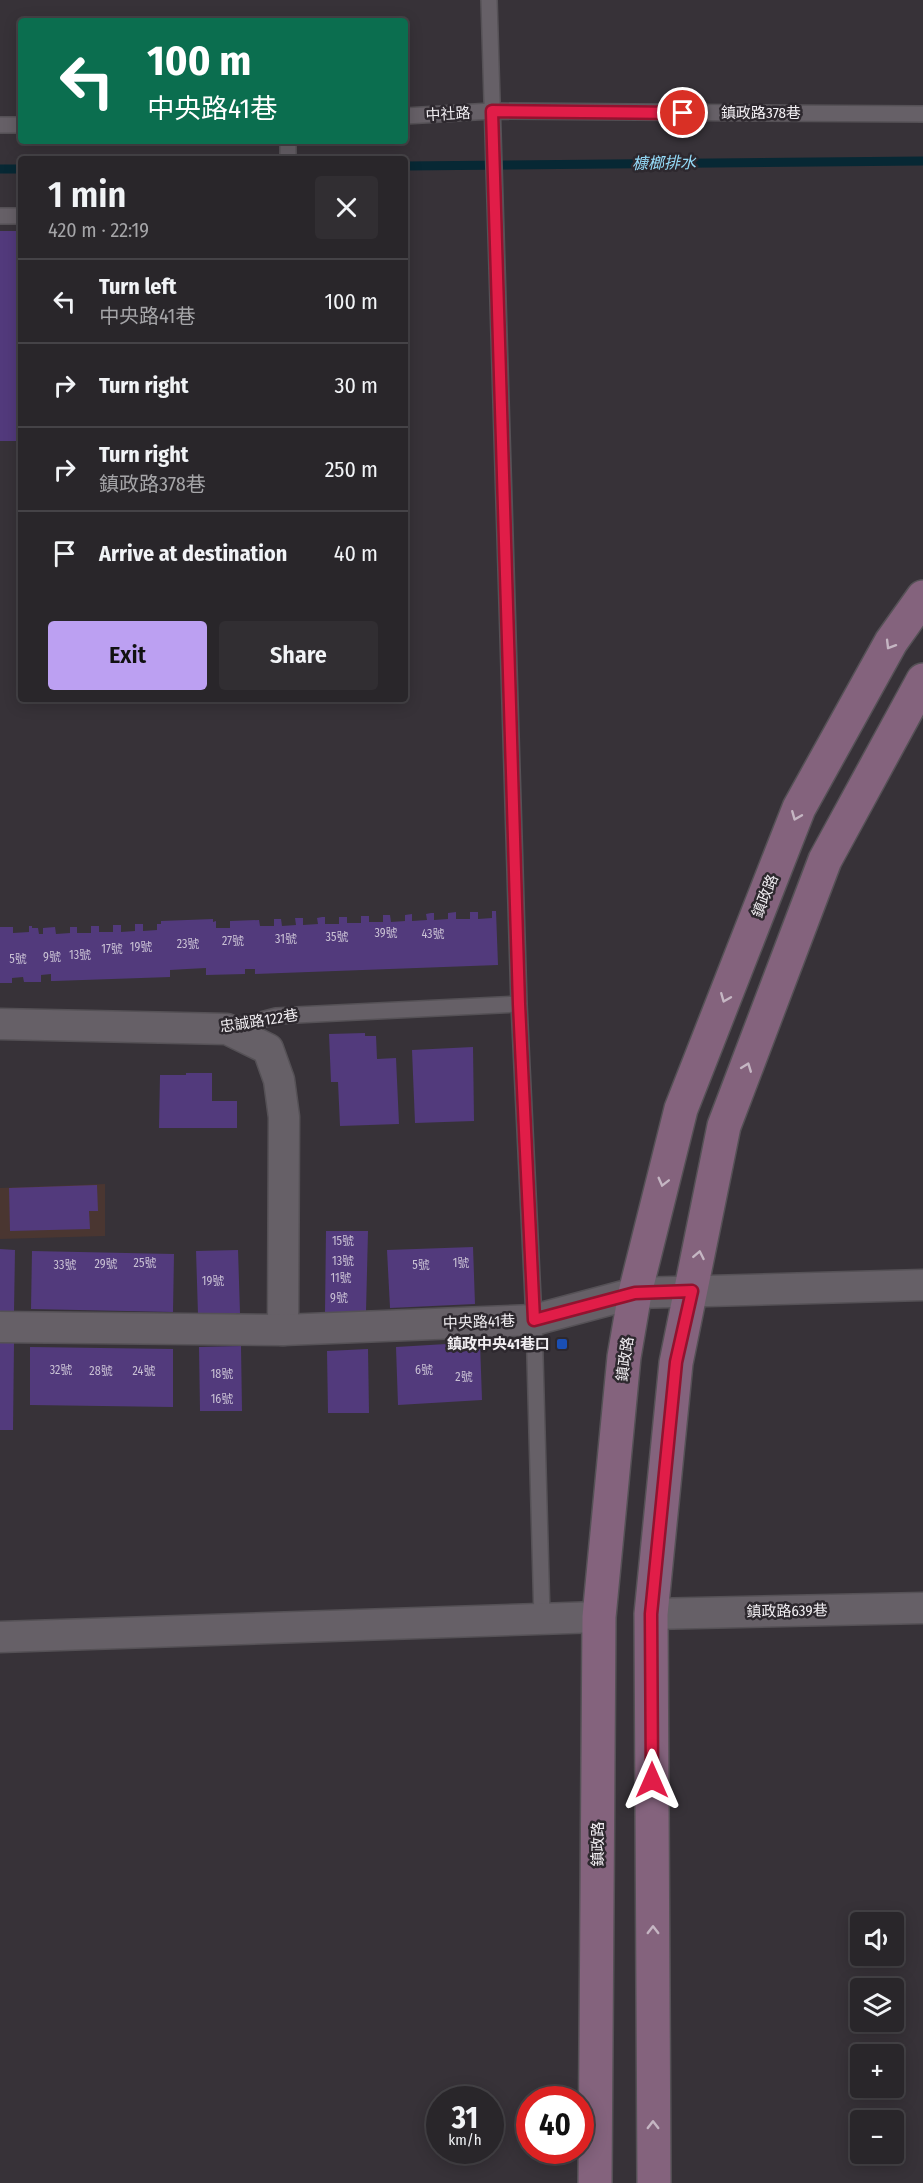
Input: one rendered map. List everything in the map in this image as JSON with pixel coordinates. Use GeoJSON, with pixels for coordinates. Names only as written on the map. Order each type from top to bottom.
{"type":"FeatureCollection","features":[{"type":"Feature","properties":{"kind":"street","name":"鎮政路"},"geometry":{"type":"LineString","coordinates":[[595,2183],[599,1617],[624,1357],[635,1293],[681,1109],[799,808],[891,642],[923,597]]}},
{"type":"Feature","properties":{"kind":"street"},"geometry":{"type":"LineString","coordinates":[[654,2183],[651,1614],[676,1362],[724,1126],[825,860],[923,680]]}},
{"type":"Feature","properties":{"kind":"street","name":"忠誠路122巷"},"geometry":{"type":"LineString","coordinates":[[0,1024],[227,1029]]}},
{"type":"Feature","properties":{"kind":"street"},"geometry":{"type":"LineString","coordinates":[[227,1029],[268,1049],[279,1080],[284,1117],[283,1330]]}},
{"type":"Feature","properties":{"kind":"street","name":"中央路41巷"},"geometry":{"type":"LineString","coordinates":[[0,1328],[283,1330],[534,1320],[635,1293],[923,1285]]}},
{"type":"Feature","properties":{"kind":"street","name":"鎮政路639巷"},"geometry":{"type":"LineString","coordinates":[[651,1614],[923,1608]]}},
{"type":"Feature","properties":{"kind":"street"},"geometry":{"type":"LineString","coordinates":[[0,1636],[599,1617]]}},
{"type":"Feature","properties":{"kind":"lane"},"geometry":{"type":"LineString","coordinates":[[489,0],[519,1004],[534,1320],[542,1618]]}},
{"type":"Feature","properties":{"kind":"lane","name":"鎮政路378巷"},"geometry":{"type":"LineString","coordinates":[[492,111],[923,114]]}},
{"type":"Feature","properties":{"kind":"lane","name":"中社路"},"geometry":{"type":"LineString","coordinates":[[408,116],[492,111]]}},
{"type":"Feature","properties":{"kind":"lane"},"geometry":{"type":"LineString","coordinates":[[0,125],[18,125]]}},
{"type":"Feature","properties":{"kind":"lane"},"geometry":{"type":"LineString","coordinates":[[0,216],[18,216]]}},
{"type":"Feature","properties":{"kind":"lane","name":"忠誠路122巷"},"geometry":{"type":"LineString","coordinates":[[227,1029],[276,1016],[519,1004]]}},
{"type":"Feature","properties":{"kind":"shaded area"},"geometry":{"type":"Polygon","coordinates":[[[105,1184],[105,1236],[0,1239],[0,1188],[105,1184]]]}},
{"type":"Feature","properties":{"kind":"building"},"geometry":{"type":"Polygon","coordinates":[[[0,231],[18,231],[18,441],[0,441],[0,231]]]}},
{"type":"Feature","properties":{"kind":"building"},"geometry":{"type":"Polygon","coordinates":[[[492,911],[496,911],[498,965],[255,974],[255,969],[245,969],[245,974],[206,975],[206,968],[170,970],[170,977],[51,981],[51,974],[41,975],[41,982],[24,982],[23,977],[12,978],[12,983],[0,983],[0,927],[13,927],[13,933],[29,932],[29,926],[32,926],[32,928],[38,928],[39,934],[43,934],[43,928],[55,927],[56,934],[70,933],[70,927],[77,927],[77,933],[91,933],[91,926],[99,926],[99,932],[113,932],[113,925],[121,925],[121,932],[135,931],[135,924],[143,924],[143,931],[157,930],[157,924],[161,924],[161,921],[213,919],[213,922],[216,921],[216,928],[230,928],[230,921],[259,920],[260,926],[274,926],[274,919],[281,919],[282,926],[296,925],[295,918],[303,918],[303,925],[318,924],[317,918],[325,917],[325,924],[339,924],[339,917],[347,917],[347,923],[361,923],[361,916],[369,916],[369,922],[383,922],[383,915],[390,915],[391,922],[405,921],[405,915],[412,914],[412,921],[427,920],[426,914],[431,913],[434,913],[434,920],[448,919],[448,913],[456,912],[456,919],[470,919],[470,912],[478,912],[478,919],[492,918],[492,911]]]}},
{"type":"Feature","properties":{"kind":"building"},"geometry":{"type":"Polygon","coordinates":[[[365,1033],[365,1036],[376,1036],[377,1059],[396,1058],[399,1124],[340,1126],[338,1082],[331,1082],[329,1034],[365,1033]]]}},
{"type":"Feature","properties":{"kind":"building"},"geometry":{"type":"Polygon","coordinates":[[[473,1047],[474,1121],[415,1123],[412,1050],[473,1047]]]}},
{"type":"Feature","properties":{"kind":"building"},"geometry":{"type":"Polygon","coordinates":[[[186,1073],[212,1073],[212,1101],[237,1101],[237,1128],[159,1128],[160,1075],[186,1075],[186,1073]]]}},
{"type":"Feature","properties":{"kind":"building"},"geometry":{"type":"Polygon","coordinates":[[[97,1185],[98,1211],[89,1211],[90,1229],[10,1231],[9,1188],[97,1185]]]}},
{"type":"Feature","properties":{"kind":"building"},"geometry":{"type":"Polygon","coordinates":[[[326,1231],[368,1231],[366,1312],[325,1313],[326,1231]]]}},
{"type":"Feature","properties":{"kind":"building"},"geometry":{"type":"Polygon","coordinates":[[[473,1247],[475,1304],[390,1308],[387,1250],[473,1247]]]}},
{"type":"Feature","properties":{"kind":"building"},"geometry":{"type":"Polygon","coordinates":[[[0,1249],[15,1250],[14,1312],[0,1312],[0,1249]]]}},
{"type":"Feature","properties":{"kind":"building"},"geometry":{"type":"Polygon","coordinates":[[[238,1250],[240,1313],[198,1314],[196,1251],[238,1250]]]}},
{"type":"Feature","properties":{"kind":"building"},"geometry":{"type":"Polygon","coordinates":[[[32,1251],[174,1254],[173,1312],[31,1309],[32,1251]]]}},
{"type":"Feature","properties":{"kind":"building"},"geometry":{"type":"Polygon","coordinates":[[[480,1342],[482,1400],[398,1405],[396,1347],[480,1342]]]}},
{"type":"Feature","properties":{"kind":"building"},"geometry":{"type":"Polygon","coordinates":[[[0,1343],[14,1343],[13,1430],[0,1430],[0,1343]]]}},
{"type":"Feature","properties":{"kind":"building"},"geometry":{"type":"Polygon","coordinates":[[[241,1346],[242,1411],[200,1411],[199,1347],[241,1346]]]}},
{"type":"Feature","properties":{"kind":"building"},"geometry":{"type":"Polygon","coordinates":[[[30,1347],[173,1349],[173,1407],[30,1405],[30,1347]]]}},
{"type":"Feature","properties":{"kind":"building"},"geometry":{"type":"Polygon","coordinates":[[[368,1349],[369,1413],[328,1413],[327,1351],[368,1349]]]}},
{"type":"Feature","properties":{"kind":"waterway","name":"槺榔排水"},"geometry":{"type":"LineString","coordinates":[[408,166],[923,161]]}},
{"type":"Feature","properties":{"kind":"waterway","name":"槺榔排水"},"geometry":{"type":"LineString","coordinates":[[0,169],[18,169]]}},
{"type":"Feature","properties":{"kind":"place","name":"鎮政中央41巷口"},"geometry":{"type":"Point","coordinates":[562,1344]}},
{"type":"Feature","properties":{"kind":"route"},"geometry":{"type":"LineString","coordinates":[[652,1780],[651,1614],[676,1362],[692,1291],[635,1293],[534,1320],[519,1004],[492,111],[683,113]]}}]}
